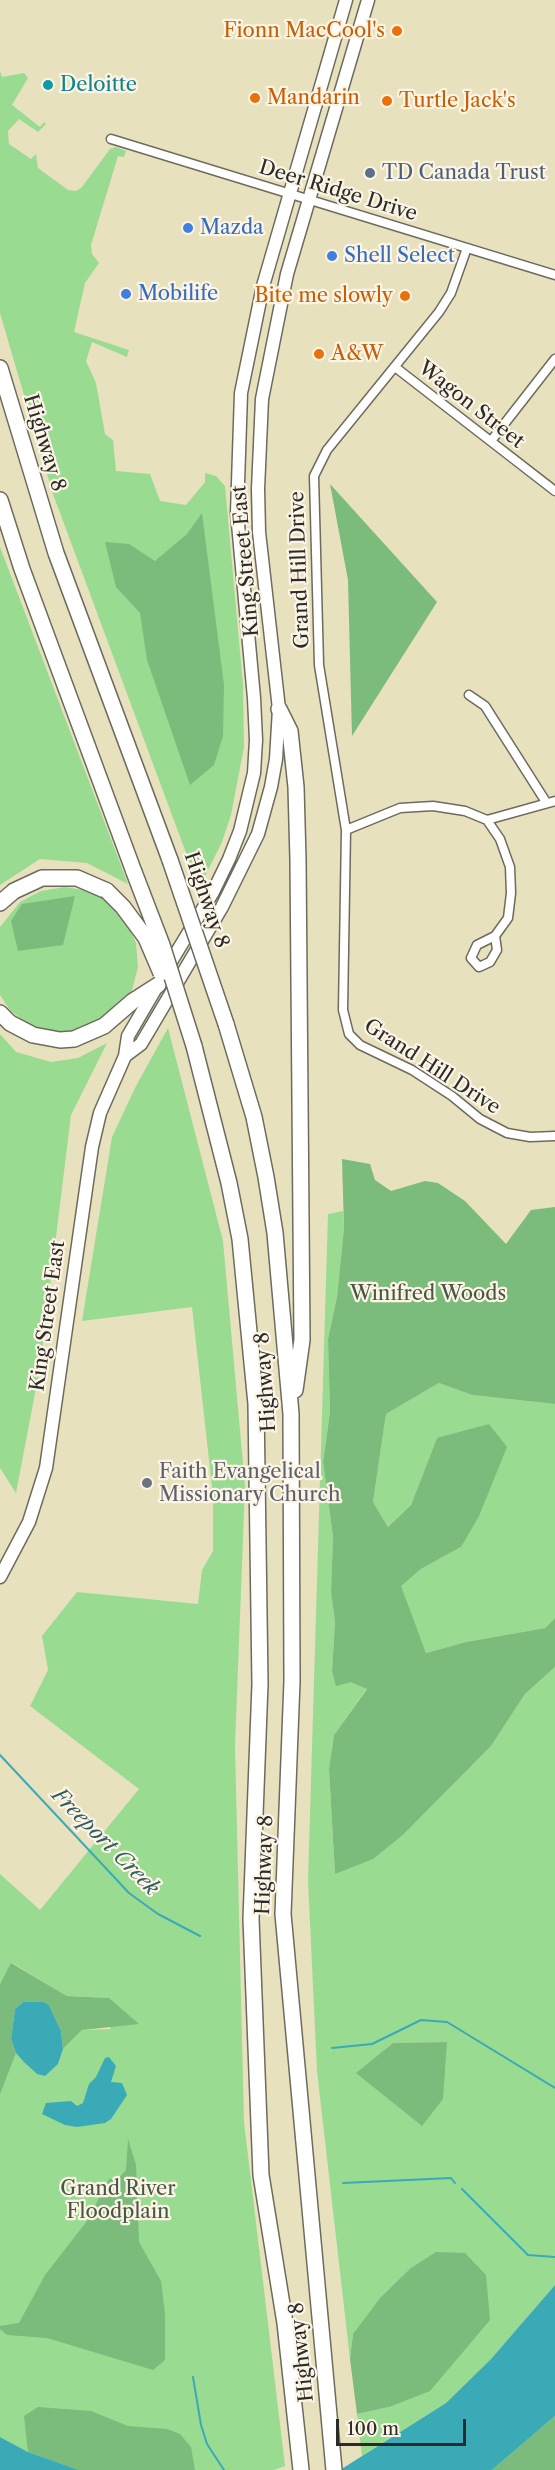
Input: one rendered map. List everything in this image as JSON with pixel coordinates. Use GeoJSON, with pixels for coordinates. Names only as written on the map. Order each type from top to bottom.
{"type":"FeatureCollection","features":[{"type":"Feature","properties":{"kind":"highway","name":"Highway 8"},"geometry":{"type":"LineString","coordinates":[[0,368],[56,554],[170,860],[226,1024],[254,1117],[266,1177],[274,1233],[291,1414],[292,1681],[283,1914],[334,2470]]}},
{"type":"Feature","properties":{"kind":"highway","name":"Highway 8"},"geometry":{"type":"LineString","coordinates":[[0,500],[27,580],[135,872],[194,1046],[230,1183],[240,1239],[256,1404],[260,1684],[251,1919],[261,2175],[285,2323],[301,2470]]}},
{"type":"Feature","properties":{"kind":"highway"},"geometry":{"type":"LineString","coordinates":[[279,709],[290,731],[296,787],[298,860],[302,1340],[291,1414]]}},
{"type":"Feature","properties":{"kind":"highway"},"geometry":{"type":"LineString","coordinates":[[0,903],[14,891],[42,878],[77,878],[106,891],[123,907],[146,938],[182,1028],[194,1046]]}},
{"type":"Feature","properties":{"kind":"highway"},"geometry":{"type":"LineString","coordinates":[[0,1013],[10,1023],[33,1035],[60,1040],[74,1039],[104,1026],[133,1001],[158,985]]}},
{"type":"Feature","properties":{"kind":"main road","name":"King Street East"},"geometry":{"type":"LineString","coordinates":[[0,1578],[29,1522],[46,1468],[92,1147],[100,1113],[124,1056],[128,1036],[213,892],[229,859],[240,831],[254,773],[256,740],[254,698],[237,513],[239,422],[251,334],[346,0]]}},
{"type":"Feature","properties":{"kind":"main road","name":"King Street East"},"geometry":{"type":"LineString","coordinates":[[124,1056],[141,1044],[222,907],[250,852],[272,787],[279,709],[259,532],[259,439],[266,369],[307,201],[368,0]]}},
{"type":"Feature","properties":{"kind":"street","name":"Deer Ridge Drive"},"geometry":{"type":"LineString","coordinates":[[111,139],[307,201],[555,275]]}},
{"type":"Feature","properties":{"kind":"street","name":"Grand Hill Drive"},"geometry":{"type":"LineString","coordinates":[[467,248],[451,293],[323,456],[314,476],[312,490],[319,665],[346,830],[344,1010],[349,1034],[360,1045],[412,1070],[452,1096],[480,1119],[507,1133],[530,1137],[555,1136]]}},
{"type":"Feature","properties":{"kind":"street"},"geometry":{"type":"LineString","coordinates":[[491,441],[555,359]]}},
{"type":"Feature","properties":{"kind":"street","name":"Wagon Street"},"geometry":{"type":"LineString","coordinates":[[395,367],[555,490]]}},
{"type":"Feature","properties":{"kind":"street"},"geometry":{"type":"LineString","coordinates":[[470,695],[485,706],[550,801],[487,820]]}},
{"type":"Feature","properties":{"kind":"street"},"geometry":{"type":"LineString","coordinates":[[346,830],[400,808],[433,806],[465,811],[487,820],[500,839],[510,867],[512,893],[508,918],[495,936]]}},
{"type":"Feature","properties":{"kind":"green space"},"geometry":{"type":"Polygon","coordinates":[[[0,71],[2,77],[24,73],[28,78],[12,105],[40,127],[44,122],[46,124],[38,132],[19,119],[8,131],[9,144],[31,159],[36,154],[38,168],[68,190],[76,191],[82,187],[110,149],[116,147],[126,151],[124,157],[118,156],[91,245],[92,254],[99,263],[85,283],[74,332],[129,350],[127,357],[92,342],[86,361],[96,383],[105,434],[113,440],[116,471],[150,474],[160,501],[186,505],[205,482],[205,473],[216,476],[225,486],[243,685],[244,747],[231,815],[222,842],[199,888],[53,494],[0,313],[0,71]]]}},
{"type":"Feature","properties":{"kind":"green space"},"geometry":{"type":"Polygon","coordinates":[[[330,484],[437,602],[352,736],[348,580],[330,484]]]}},
{"type":"Feature","properties":{"kind":"green space"},"geometry":{"type":"Polygon","coordinates":[[[202,513],[224,685],[223,736],[214,765],[190,785],[147,660],[140,613],[116,587],[105,542],[129,544],[155,561],[187,534],[202,513]]]}},
{"type":"Feature","properties":{"kind":"green space"},"geometry":{"type":"Polygon","coordinates":[[[0,547],[128,884],[87,863],[40,859],[0,885],[0,547]]]}},
{"type":"Feature","properties":{"kind":"green space"},"geometry":{"type":"Polygon","coordinates":[[[65,887],[89,891],[110,903],[126,921],[136,943],[138,967],[132,990],[119,1010],[77,1033],[53,1034],[30,1026],[10,1010],[0,995],[0,927],[20,902],[41,891],[65,887]]]}},
{"type":"Feature","properties":{"kind":"green space"},"geometry":{"type":"Polygon","coordinates":[[[75,896],[63,945],[18,951],[11,921],[22,904],[75,896]]]}},
{"type":"Feature","properties":{"kind":"green space","name":"Grand River Floodplain"},"geometry":{"type":"Polygon","coordinates":[[[168,1028],[223,1241],[245,1486],[235,1746],[244,2122],[285,2466],[274,2470],[79,2470],[28,2452],[0,2437],[0,2077],[6,2077],[16,2053],[37,2074],[58,2064],[63,2049],[82,2030],[110,2029],[109,1998],[67,1996],[12,1963],[0,1984],[0,1874],[40,1910],[139,1789],[30,1706],[48,1670],[42,1636],[77,1592],[198,1604],[202,1570],[213,1551],[213,1496],[192,1307],[82,1321],[112,1137],[136,1086],[168,1028]]]}},
{"type":"Feature","properties":{"kind":"green space"},"geometry":{"type":"Polygon","coordinates":[[[0,1034],[16,1052],[51,1062],[78,1058],[107,1043],[71,1115],[40,1367],[16,1493],[0,1468],[0,1034]]]}},
{"type":"Feature","properties":{"kind":"green space","name":"Winifred Woods"},"geometry":{"type":"Polygon","coordinates":[[[342,1159],[370,1164],[375,1180],[391,1191],[425,1181],[438,1183],[465,1201],[506,1244],[531,1210],[555,1207],[555,1404],[472,1395],[439,1383],[386,1414],[373,1502],[388,1527],[411,1505],[437,1438],[489,1424],[507,1447],[479,1516],[461,1547],[421,1569],[401,1586],[426,1653],[466,1642],[545,1628],[555,1618],[555,1667],[525,1694],[491,1746],[404,1834],[373,1859],[335,1874],[329,1769],[334,1735],[367,1689],[351,1682],[336,1686],[332,1671],[335,1622],[331,1592],[333,1537],[323,1462],[330,1412],[328,1339],[337,1297],[344,1228],[342,1159]]]}},
{"type":"Feature","properties":{"kind":"green space"},"geometry":{"type":"Polygon","coordinates":[[[343,1211],[344,1228],[337,1297],[328,1339],[330,1412],[323,1462],[333,1537],[331,1592],[335,1622],[332,1671],[367,1688],[334,1735],[329,1769],[335,1874],[404,1834],[491,1746],[525,1694],[555,1667],[555,2285],[491,2359],[446,2403],[362,2456],[357,2414],[389,2407],[353,2334],[350,2359],[317,2071],[308,1881],[328,1214],[343,1211]],[[447,2042],[393,2043],[357,2073],[447,2042]]]}},
{"type":"Feature","properties":{"kind":"green space"},"geometry":{"type":"Polygon","coordinates":[[[439,1383],[472,1395],[555,1404],[555,1618],[545,1628],[466,1642],[426,1653],[400,1586],[421,1569],[461,1547],[437,1438],[411,1505],[388,1527],[373,1502],[386,1414],[439,1383]]]}},
{"type":"Feature","properties":{"kind":"green space"},"geometry":{"type":"Polygon","coordinates":[[[11,1963],[67,1996],[109,1998],[139,2024],[82,2030],[63,2049],[61,2031],[49,2005],[23,2002],[15,2009],[11,2039],[16,2053],[0,2094],[0,1984],[11,1963]]]}},
{"type":"Feature","properties":{"kind":"green space"},"geometry":{"type":"Polygon","coordinates":[[[447,2042],[443,2099],[422,2126],[356,2073],[393,2043],[447,2042]]]}},
{"type":"Feature","properties":{"kind":"green space","name":"Grand River Floodplain"},"geometry":{"type":"Polygon","coordinates":[[[128,2139],[136,2165],[139,2242],[161,2281],[165,2314],[165,2360],[153,2370],[47,2338],[7,2335],[0,2329],[0,2326],[19,2323],[45,2275],[87,2221],[109,2179],[119,2178],[126,2170],[128,2139]]]}},
{"type":"Feature","properties":{"kind":"green space"},"geometry":{"type":"Polygon","coordinates":[[[436,2252],[465,2253],[486,2275],[490,2320],[430,2391],[389,2407],[357,2414],[350,2359],[353,2334],[381,2297],[411,2268],[436,2252]]]}},
{"type":"Feature","properties":{"kind":"green space"},"geometry":{"type":"Polygon","coordinates":[[[38,2407],[91,2411],[128,2426],[167,2429],[180,2434],[191,2447],[195,2470],[79,2470],[28,2452],[24,2416],[38,2407]]]}},
{"type":"Feature","properties":{"kind":"green space"},"geometry":{"type":"Polygon","coordinates":[[[555,2416],[555,2470],[492,2470],[555,2416]]]}},
{"type":"Feature","properties":{"kind":"water"},"geometry":{"type":"Polygon","coordinates":[[[23,2002],[42,2002],[49,2005],[61,2031],[63,2049],[58,2064],[45,2076],[37,2074],[24,2062],[16,2053],[11,2039],[15,2009],[23,2002]]]}},
{"type":"Feature","properties":{"kind":"water"},"geometry":{"type":"Polygon","coordinates":[[[109,2057],[116,2066],[111,2082],[122,2083],[127,2095],[111,2119],[105,2123],[77,2127],[65,2125],[42,2114],[46,2103],[71,2101],[77,2106],[83,2103],[89,2084],[96,2077],[105,2058],[109,2057]]]}},
{"type":"Feature","properties":{"kind":"water"},"geometry":{"type":"Polygon","coordinates":[[[555,2285],[555,2416],[492,2470],[340,2470],[446,2403],[491,2359],[555,2285]]]}},
{"type":"Feature","properties":{"kind":"water"},"geometry":{"type":"Polygon","coordinates":[[[0,2437],[28,2452],[79,2470],[0,2470],[0,2437]]]}},
{"type":"Feature","properties":{"kind":"waterway","name":"Freeport Creek"},"geometry":{"type":"LineString","coordinates":[[0,1755],[129,1893],[158,1914],[200,1936]]}},
{"type":"Feature","properties":{"kind":"waterway","name":"Freeport Creek"},"geometry":{"type":"LineString","coordinates":[[332,2048],[372,2044],[421,2020],[447,2022],[555,2088]]}},
{"type":"Feature","properties":{"kind":"waterway"},"geometry":{"type":"LineString","coordinates":[[343,2183],[451,2178],[455,2183]]}},
{"type":"Feature","properties":{"kind":"waterway"},"geometry":{"type":"LineString","coordinates":[[462,2189],[528,2255],[555,2257]]}},
{"type":"Feature","properties":{"kind":"waterway"},"geometry":{"type":"LineString","coordinates":[[193,2377],[201,2425],[207,2444],[224,2470]]}},
{"type":"Feature","properties":{"kind":"place","name":"Fionn MacCool's"},"geometry":{"type":"Point","coordinates":[397,31]}},
{"type":"Feature","properties":{"kind":"place","name":"Deloitte"},"geometry":{"type":"Point","coordinates":[48,85]}},
{"type":"Feature","properties":{"kind":"place","name":"Mandarin"},"geometry":{"type":"Point","coordinates":[255,98]}},
{"type":"Feature","properties":{"kind":"place","name":"Turtle Jack's"},"geometry":{"type":"Point","coordinates":[387,101]}},
{"type":"Feature","properties":{"kind":"place","name":"TD Canada Trust"},"geometry":{"type":"Point","coordinates":[370,173]}},
{"type":"Feature","properties":{"kind":"place","name":"Mazda"},"geometry":{"type":"Point","coordinates":[188,228]}},
{"type":"Feature","properties":{"kind":"place","name":"Shell Select"},"geometry":{"type":"Point","coordinates":[332,256]}},
{"type":"Feature","properties":{"kind":"place","name":"Mobilife"},"geometry":{"type":"Point","coordinates":[126,294]}},
{"type":"Feature","properties":{"kind":"place","name":"Bite me slowly"},"geometry":{"type":"Point","coordinates":[405,296]}},
{"type":"Feature","properties":{"kind":"place","name":"A&W"},"geometry":{"type":"Point","coordinates":[319,354]}},
{"type":"Feature","properties":{"kind":"place","name":"Faith Evangelical Missionary Church"},"geometry":{"type":"Point","coordinates":[147,1483]}}]}
